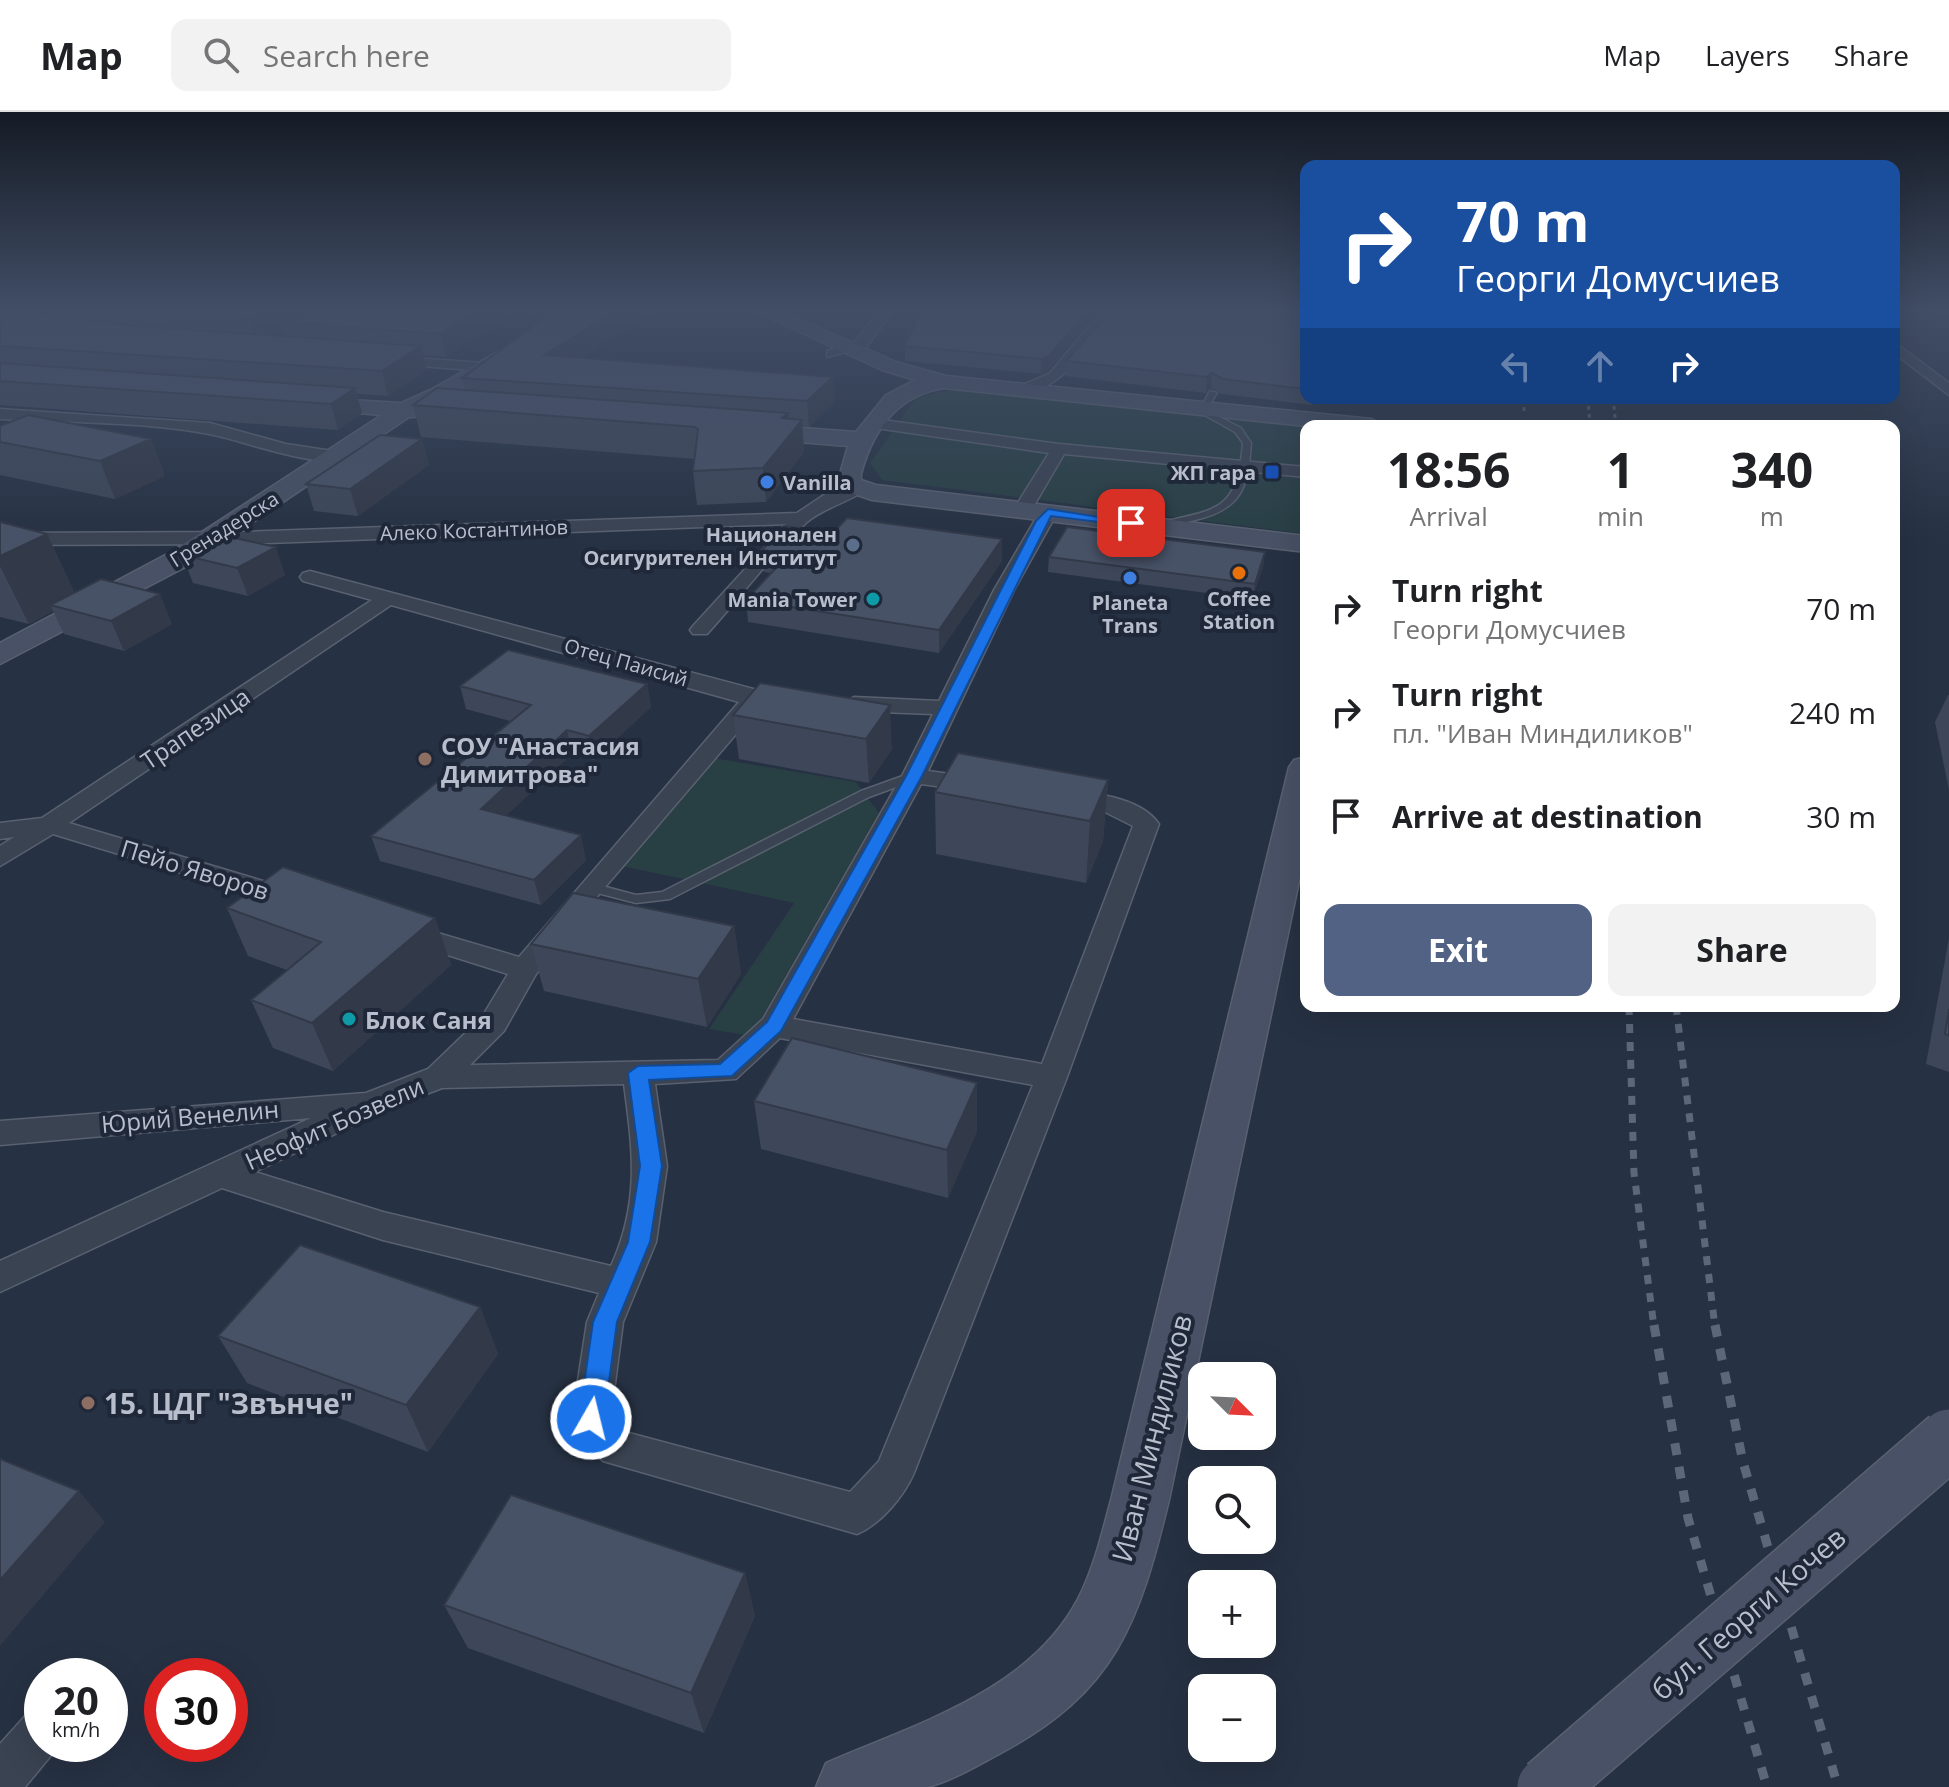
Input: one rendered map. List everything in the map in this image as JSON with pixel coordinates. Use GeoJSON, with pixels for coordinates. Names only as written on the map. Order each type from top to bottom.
{"type":"FeatureCollection","features":[{"type":"Feature","properties":{"kind":"street","name":"Гренадерска"},"geometry":{"type":"LineString","coordinates":[[0,655],[210,538],[455,386]]}},
{"type":"Feature","properties":{"kind":"street"},"geometry":{"type":"LineString","coordinates":[[892,386],[899,393]]}},
{"type":"Feature","properties":{"kind":"street"},"geometry":{"type":"LineString","coordinates":[[927,386],[899,393],[853,456],[847,478],[849,484],[857,489],[1300,543]]}},
{"type":"Feature","properties":{"kind":"street"},"geometry":{"type":"LineString","coordinates":[[1002,386],[1379,420]]}},
{"type":"Feature","properties":{"kind":"street"},"geometry":{"type":"LineString","coordinates":[[1028,388],[1032,386]]}},
{"type":"Feature","properties":{"kind":"street"},"geometry":{"type":"LineString","coordinates":[[288,395],[429,403],[478,410]]}},
{"type":"Feature","properties":{"kind":"street","name":"Гренадерска"},"geometry":{"type":"LineString","coordinates":[[0,676],[243,538],[429,403]]}},
{"type":"Feature","properties":{"kind":"street"},"geometry":{"type":"LineString","coordinates":[[0,414],[210,428],[285,449],[339,457]]}},
{"type":"Feature","properties":{"kind":"street"},"geometry":{"type":"LineString","coordinates":[[41,436],[83,419]]}},
{"type":"Feature","properties":{"kind":"street"},"geometry":{"type":"LineString","coordinates":[[723,429],[869,432],[1300,471]]}},
{"type":"Feature","properties":{"kind":"street"},"geometry":{"type":"LineString","coordinates":[[439,1077],[725,1071],[774,1026],[949,708],[993,613],[1059,449]]}},
{"type":"Feature","properties":{"kind":"street"},"geometry":{"type":"LineString","coordinates":[[700,630],[801,518],[833,497],[857,489]]}},
{"type":"Feature","properties":{"kind":"street","name":"Алеко Костантинов"},"geometry":{"type":"LineString","coordinates":[[0,539],[243,538],[801,518]]}},
{"type":"Feature","properties":{"kind":"street","name":"Отец Паисий"},"geometry":{"type":"LineString","coordinates":[[310,577],[754,699],[784,700]]}},
{"type":"Feature","properties":{"kind":"street","name":"Трапезица"},"geometry":{"type":"LineString","coordinates":[[0,858],[390,597]]}},
{"type":"Feature","properties":{"kind":"street","name":"Неофит Бозвели"},"geometry":{"type":"LineString","coordinates":[[0,1277],[379,1100],[439,1077],[493,1024],[525,969],[591,887],[754,699]]}},
{"type":"Feature","properties":{"kind":"street"},"geometry":{"type":"LineString","coordinates":[[829,703],[949,708]]}},
{"type":"Feature","properties":{"kind":"street"},"geometry":{"type":"LineString","coordinates":[[638,1073],[651,1166],[639,1242],[605,1322],[591,1419],[617,1448],[857,1514],[894,1473],[1052,1077],[1146,824],[1131,812],[1107,802],[914,776]]}},
{"type":"Feature","properties":{"kind":"street","name":"Иван Миндиликов"},"geometry":{"type":"LineString","coordinates":[[850,1787],[985,1727],[1033,1697],[1077,1657],[1104,1611],[1140,1500],[1300,793]]}},
{"type":"Feature","properties":{"kind":"street"},"geometry":{"type":"LineString","coordinates":[[0,831],[50,825]]}},
{"type":"Feature","properties":{"kind":"street","name":"Пейо Яворов"},"geometry":{"type":"LineString","coordinates":[[50,825],[317,906]]}},
{"type":"Feature","properties":{"kind":"street"},"geometry":{"type":"LineString","coordinates":[[376,924],[525,969]]}},
{"type":"Feature","properties":{"kind":"street"},"geometry":{"type":"LineString","coordinates":[[774,1026],[1052,1077]]}},
{"type":"Feature","properties":{"kind":"street","name":"Юрий Венелин"},"geometry":{"type":"LineString","coordinates":[[0,1133],[379,1100]]}},
{"type":"Feature","properties":{"kind":"street"},"geometry":{"type":"LineString","coordinates":[[219,1174],[383,1226],[621,1283]]}},
{"type":"Feature","properties":{"kind":"street","name":"бул. Георги Кочев"},"geometry":{"type":"LineString","coordinates":[[1547,1787],[1949,1439]]}},
{"type":"Feature","properties":{"kind":"street"},"geometry":{"type":"LineString","coordinates":[[0,1780],[24,1752]]}},
{"type":"Feature","properties":{"kind":"lane"},"geometry":{"type":"LineString","coordinates":[[1159,526],[1230,504],[1241,492],[1247,465],[1247,443],[1238,430],[1203,402]]}},
{"type":"Feature","properties":{"kind":"lane"},"geometry":{"type":"LineString","coordinates":[[591,887],[636,899],[665,896],[865,794],[914,776]]}},
{"type":"Feature","properties":{"kind":"green space"},"geometry":{"type":"Polygon","coordinates":[[[955,389],[1300,425],[1300,533],[882,480],[870,463],[916,398],[955,389]]]}},
{"type":"Feature","properties":{"kind":"green space"},"geometry":{"type":"Polygon","coordinates":[[[714,758],[856,782],[879,813],[751,1036],[709,1029],[794,903],[622,866],[714,758]]]}},
{"type":"Feature","properties":{"kind":"building"},"geometry":{"type":"Polygon","coordinates":[[[74,386],[355,388],[331,404],[74,386]]]}},
{"type":"Feature","properties":{"kind":"building"},"geometry":{"type":"Polygon","coordinates":[[[585,386],[823,386],[807,401],[585,386]]]}},
{"type":"Feature","properties":{"kind":"building"},"geometry":{"type":"Polygon","coordinates":[[[437,388],[788,413],[782,418],[802,420],[763,468],[693,471],[698,429],[695,427],[413,405],[437,388]]]}},
{"type":"Feature","properties":{"kind":"building"},"geometry":{"type":"Polygon","coordinates":[[[28,415],[151,439],[100,461],[0,442],[0,426],[28,415]]]}},
{"type":"Feature","properties":{"kind":"building"},"geometry":{"type":"Polygon","coordinates":[[[380,435],[422,439],[350,489],[306,484],[380,435]]]}},
{"type":"Feature","properties":{"kind":"building","name":"Mania Tower"},"geometry":{"type":"Polygon","coordinates":[[[847,518],[1002,539],[939,630],[746,600],[789,554],[762,550],[784,526],[833,533],[847,518]]]}},
{"type":"Feature","properties":{"kind":"building"},"geometry":{"type":"Polygon","coordinates":[[[0,522],[47,534],[0,556],[0,522]]]}},
{"type":"Feature","properties":{"kind":"building"},"geometry":{"type":"Polygon","coordinates":[[[1067,527],[1265,552],[1255,584],[1049,557],[1067,527]]]}},
{"type":"Feature","properties":{"kind":"building"},"geometry":{"type":"Polygon","coordinates":[[[221,535],[276,547],[237,568],[182,555],[221,535]]]}},
{"type":"Feature","properties":{"kind":"building"},"geometry":{"type":"Polygon","coordinates":[[[101,579],[160,594],[111,621],[50,605],[101,579]]]}},
{"type":"Feature","properties":{"kind":"building"},"geometry":{"type":"Polygon","coordinates":[[[508,650],[647,684],[589,736],[567,730],[481,809],[581,835],[534,880],[371,836],[531,705],[460,686],[508,650]]]}},
{"type":"Feature","properties":{"kind":"building"},"geometry":{"type":"Polygon","coordinates":[[[760,683],[890,705],[866,739],[733,715],[760,683]]]}},
{"type":"Feature","properties":{"kind":"building"},"geometry":{"type":"Polygon","coordinates":[[[958,753],[1108,780],[1090,821],[935,792],[958,753]]]}},
{"type":"Feature","properties":{"kind":"building"},"geometry":{"type":"Polygon","coordinates":[[[283,867],[435,918],[312,1023],[251,1000],[321,942],[227,908],[283,867]]]}},
{"type":"Feature","properties":{"kind":"building"},"geometry":{"type":"Polygon","coordinates":[[[573,893],[734,926],[698,979],[531,944],[573,893]]]}},
{"type":"Feature","properties":{"kind":"building"},"geometry":{"type":"Polygon","coordinates":[[[1949,1009],[1949,1036],[1945,1034],[1949,1009]]]}},
{"type":"Feature","properties":{"kind":"building"},"geometry":{"type":"Polygon","coordinates":[[[792,1038],[977,1083],[947,1150],[754,1101],[792,1038]]]}},
{"type":"Feature","properties":{"kind":"building"},"geometry":{"type":"Polygon","coordinates":[[[300,1245],[480,1307],[406,1405],[218,1336],[300,1245]]]}},
{"type":"Feature","properties":{"kind":"building"},"geometry":{"type":"Polygon","coordinates":[[[0,1459],[79,1491],[0,1580],[0,1459]]]}},
{"type":"Feature","properties":{"kind":"building"},"geometry":{"type":"Polygon","coordinates":[[[511,1495],[745,1573],[691,1693],[444,1605],[511,1495]]]}},
{"type":"Feature","properties":{"kind":"railway"},"geometry":{"type":"LineString","coordinates":[[1524,411],[1525,404]]}},
{"type":"Feature","properties":{"kind":"railway"},"geometry":{"type":"LineString","coordinates":[[1588,404],[1590,420]]}},
{"type":"Feature","properties":{"kind":"railway"},"geometry":{"type":"LineString","coordinates":[[1614,404],[1615,420]]}},
{"type":"Feature","properties":{"kind":"railway"},"geometry":{"type":"LineString","coordinates":[[1629,1012],[1634,1173],[1654,1327]]}},
{"type":"Feature","properties":{"kind":"railway"},"geometry":{"type":"LineString","coordinates":[[1677,1012],[1715,1327]]}},
{"type":"Feature","properties":{"kind":"railway"},"geometry":{"type":"LineString","coordinates":[[1654,1325],[1688,1518],[1767,1787]]}},
{"type":"Feature","properties":{"kind":"railway"},"geometry":{"type":"LineString","coordinates":[[1715,1325],[1743,1462],[1838,1787]]}},
{"type":"Feature","properties":{"kind":"place","name":"ЖП гара"},"geometry":{"type":"Point","coordinates":[1272,472]}},
{"type":"Feature","properties":{"kind":"place","name":"Vanilla"},"geometry":{"type":"Point","coordinates":[767,482]}},
{"type":"Feature","properties":{"kind":"place","name":"Национален Осигурителен Институт"},"geometry":{"type":"Point","coordinates":[853,545]}},
{"type":"Feature","properties":{"kind":"place","name":"Coffee Station"},"geometry":{"type":"Point","coordinates":[1239,573]}},
{"type":"Feature","properties":{"kind":"place","name":"Planeta Trans"},"geometry":{"type":"Point","coordinates":[1130,578]}},
{"type":"Feature","properties":{"kind":"place","name":"Mania Tower"},"geometry":{"type":"Point","coordinates":[873,599]}},
{"type":"Feature","properties":{"kind":"place","name":"СОУ \"Анастасия Димитрова\""},"geometry":{"type":"Point","coordinates":[425,759]}},
{"type":"Feature","properties":{"kind":"place","name":"Блок Саня"},"geometry":{"type":"Point","coordinates":[349,1019]}},
{"type":"Feature","properties":{"kind":"place","name":"15. ЦДГ \"Звънче\""},"geometry":{"type":"Point","coordinates":[88,1403]}},
{"type":"Feature","properties":{"kind":"route"},"geometry":{"type":"LineString","coordinates":[[591,1419],[605,1322],[639,1242],[651,1166],[638,1073],[725,1071],[774,1026],[914,776],[993,613],[1042,521],[1048,513],[1131,523]]}}]}
